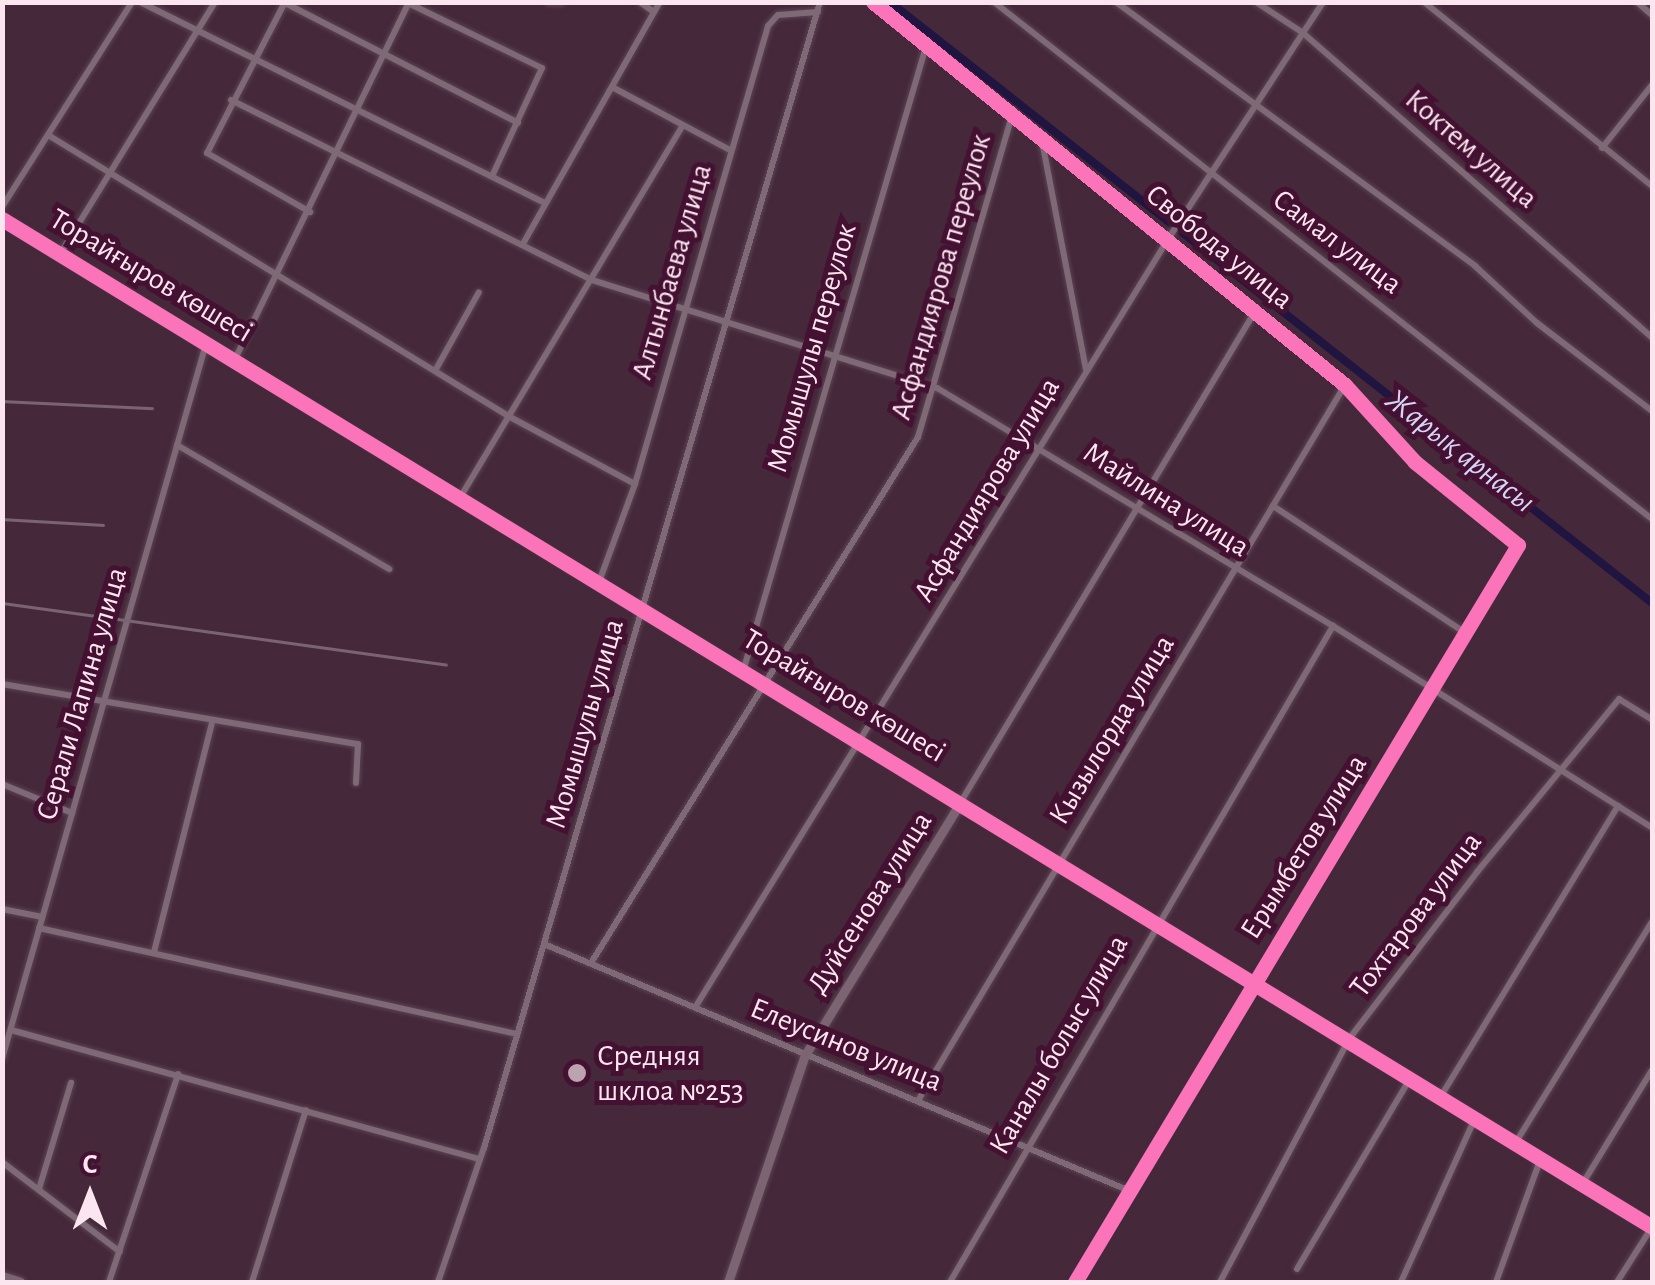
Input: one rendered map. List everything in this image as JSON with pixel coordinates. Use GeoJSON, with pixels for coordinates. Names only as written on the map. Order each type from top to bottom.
{"type":"FeatureCollection","features":[{"type":"Feature","properties":{"kind":"street"},"geometry":{"type":"LineString","coordinates":[[2,207],[132,2]]}},
{"type":"Feature","properties":{"kind":"street"},"geometry":{"type":"LineString","coordinates":[[140,2],[357,114],[545,203]]}},
{"type":"Feature","properties":{"kind":"street"},"geometry":{"type":"LineString","coordinates":[[60,254],[215,2]]}},
{"type":"Feature","properties":{"kind":"street"},"geometry":{"type":"LineString","coordinates":[[549,2],[562,2]]}},
{"type":"Feature","properties":{"kind":"street"},"geometry":{"type":"LineString","coordinates":[[640,2],[654,12]]}},
{"type":"Feature","properties":{"kind":"street"},"geometry":{"type":"LineString","coordinates":[[524,242],[660,2]]}},
{"type":"Feature","properties":{"kind":"street","name":"Свобода улица"},"geometry":{"type":"LineString","coordinates":[[873,2],[1041,134],[1167,242],[1345,385],[1415,462],[1518,545]]}},
{"type":"Feature","properties":{"kind":"street","name":"Самал улица"},"geometry":{"type":"LineString","coordinates":[[994,2],[1652,518]]}},
{"type":"Feature","properties":{"kind":"street"},"geometry":{"type":"LineString","coordinates":[[1116,2],[1475,266],[1652,411]]}},
{"type":"Feature","properties":{"kind":"street","name":"Коктем улица"},"geometry":{"type":"LineString","coordinates":[[1256,2],[1303,33],[1652,336]]}},
{"type":"Feature","properties":{"kind":"street","name":"Асфандиярова улица"},"geometry":{"type":"LineString","coordinates":[[696,1006],[1172,233],[1323,2]]}},
{"type":"Feature","properties":{"kind":"street"},"geometry":{"type":"LineString","coordinates":[[1424,2],[1652,186]]}},
{"type":"Feature","properties":{"kind":"street"},"geometry":{"type":"LineString","coordinates":[[1637,2],[1652,14]]}},
{"type":"Feature","properties":{"kind":"street"},"geometry":{"type":"LineString","coordinates":[[310,212],[207,153],[251,59],[285,3],[518,123]]}},
{"type":"Feature","properties":{"kind":"street"},"geometry":{"type":"LineString","coordinates":[[235,359],[282,272],[408,3],[537,62],[541,76],[492,176]]}},
{"type":"Feature","properties":{"kind":"street","name":"Алтынбаева улица"},"geometry":{"type":"LineString","coordinates":[[600,582],[635,484],[768,26],[778,15],[819,7]]}},
{"type":"Feature","properties":{"kind":"street","name":"Момышулы улица"},"geometry":{"type":"LineString","coordinates":[[438,1282],[518,1034],[819,7]]}},
{"type":"Feature","properties":{"kind":"street","name":"Момышулы переулок"},"geometry":{"type":"LineString","coordinates":[[744,668],[927,42]]}},
{"type":"Feature","properties":{"kind":"street"},"geometry":{"type":"LineString","coordinates":[[1602,148],[1652,85]]}},
{"type":"Feature","properties":{"kind":"street"},"geometry":{"type":"LineString","coordinates":[[612,88],[730,150]]}},
{"type":"Feature","properties":{"kind":"street","name":"Майлина улица"},"geometry":{"type":"LineString","coordinates":[[230,100],[524,242],[592,280],[684,313],[727,321],[937,388],[1039,446],[1235,571],[1333,626],[1541,754],[1652,828]]}},
{"type":"Feature","properties":{"kind":"street","name":"Асфандиярова переулок"},"geometry":{"type":"LineString","coordinates":[[591,963],[886,493],[937,388],[1013,112]]}},
{"type":"Feature","properties":{"kind":"street"},"geometry":{"type":"LineString","coordinates":[[460,496],[683,125]]}},
{"type":"Feature","properties":{"kind":"street"},"geometry":{"type":"LineString","coordinates":[[1041,134],[1087,370]]}},
{"type":"Feature","properties":{"kind":"street"},"geometry":{"type":"LineString","coordinates":[[48,136],[282,272],[510,417],[635,484]]}},
{"type":"Feature","properties":{"kind":"street","name":"Торайғыров көшесі"},"geometry":{"type":"LineString","coordinates":[[2,219],[962,800],[1652,1227]]}},
{"type":"Feature","properties":{"kind":"street"},"geometry":{"type":"LineString","coordinates":[[435,371],[479,292]]}},
{"type":"Feature","properties":{"kind":"street","name":"Дуйсенова улица"},"geometry":{"type":"LineString","coordinates":[[728,1282],[805,1055],[1254,313]]}},
{"type":"Feature","properties":{"kind":"street","name":"Серали Лапина улица"},"geometry":{"type":"LineString","coordinates":[[2,1059],[207,342]]}},
{"type":"Feature","properties":{"kind":"street","name":"Кызылорда улица"},"geometry":{"type":"LineString","coordinates":[[919,1099],[1345,385]]}},
{"type":"Feature","properties":{"kind":"street"},"geometry":{"type":"LineString","coordinates":[[177,445],[389,570]]}},
{"type":"Feature","properties":{"kind":"street"},"geometry":{"type":"LineString","coordinates":[[1273,506],[1464,632]]}},
{"type":"Feature","properties":{"kind":"street","name":"Ерымбетов улица"},"geometry":{"type":"LineString","coordinates":[[1076,1282],[1518,545]]}},
{"type":"Feature","properties":{"kind":"street","name":"Каналы болыс улица"},"geometry":{"type":"LineString","coordinates":[[950,1282],[1026,1143],[1333,626]]}},
{"type":"Feature","properties":{"kind":"street"},"geometry":{"type":"LineString","coordinates":[[2,684],[358,744],[356,783]]}},
{"type":"Feature","properties":{"kind":"street","name":"Тохтарова улица"},"geometry":{"type":"LineString","coordinates":[[1220,1282],[1349,1039],[1558,766],[1619,699],[1652,720]]}},
{"type":"Feature","properties":{"kind":"street"},"geometry":{"type":"LineString","coordinates":[[154,952],[212,722]]}},
{"type":"Feature","properties":{"kind":"street"},"geometry":{"type":"LineString","coordinates":[[2,784],[72,813]]}},
{"type":"Feature","properties":{"kind":"street"},"geometry":{"type":"LineString","coordinates":[[1441,1096],[1618,806]]}},
{"type":"Feature","properties":{"kind":"street"},"geometry":{"type":"LineString","coordinates":[[2,908],[42,917]]}},
{"type":"Feature","properties":{"kind":"street"},"geometry":{"type":"LineString","coordinates":[[1516,1142],[1652,922]]}},
{"type":"Feature","properties":{"kind":"street"},"geometry":{"type":"LineString","coordinates":[[39,928],[518,1034]]}},
{"type":"Feature","properties":{"kind":"street","name":"Елеусинов улица"},"geometry":{"type":"LineString","coordinates":[[544,944],[1026,1143],[1130,1191]]}},
{"type":"Feature","properties":{"kind":"street"},"geometry":{"type":"LineString","coordinates":[[10,1030],[480,1159]]}},
{"type":"Feature","properties":{"kind":"street"},"geometry":{"type":"LineString","coordinates":[[1583,1183],[1652,1070]]}},
{"type":"Feature","properties":{"kind":"street"},"geometry":{"type":"LineString","coordinates":[[109,1282],[178,1074]]}},
{"type":"Feature","properties":{"kind":"street"},"geometry":{"type":"LineString","coordinates":[[1297,1268],[1411,1077]]}},
{"type":"Feature","properties":{"kind":"street"},"geometry":{"type":"LineString","coordinates":[[39,1190],[71,1083]]}},
{"type":"Feature","properties":{"kind":"street"},"geometry":{"type":"LineString","coordinates":[[252,1282],[306,1110]]}},
{"type":"Feature","properties":{"kind":"street"},"geometry":{"type":"LineString","coordinates":[[1401,1282],[1475,1117]]}},
{"type":"Feature","properties":{"kind":"street"},"geometry":{"type":"LineString","coordinates":[[1496,1282],[1541,1157]]}},
{"type":"Feature","properties":{"kind":"street"},"geometry":{"type":"LineString","coordinates":[[2,1162],[120,1252]]}},
{"type":"Feature","properties":{"kind":"street"},"geometry":{"type":"LineString","coordinates":[[1617,1282],[1652,1227]]}},
{"type":"Feature","properties":{"kind":"street"},"geometry":{"type":"LineString","coordinates":[[2,1276],[20,1282]]}},
{"type":"Feature","properties":{"kind":"waterway","name":"Жарық арнасы"},"geometry":{"type":"LineString","coordinates":[[890,2],[1652,603]]}},
{"type":"Feature","properties":{"kind":"railway"},"geometry":{"type":"LineString","coordinates":[[2,401],[152,408]]}},
{"type":"Feature","properties":{"kind":"railway"},"geometry":{"type":"LineString","coordinates":[[2,519],[103,525]]}},
{"type":"Feature","properties":{"kind":"railway"},"geometry":{"type":"LineString","coordinates":[[2,603],[446,665]]}},
{"type":"Feature","properties":{"kind":"cycle path"},"geometry":{"type":"LineString","coordinates":[[873,2],[1345,385],[1415,462],[1518,545],[1075,1282]]}},
{"type":"Feature","properties":{"kind":"cycle path"},"geometry":{"type":"LineString","coordinates":[[2,219],[1652,1227]]}},
{"type":"Feature","properties":{"kind":"place","name":"Средняя шклоа №253"},"geometry":{"type":"Point","coordinates":[577,1073]}}]}
